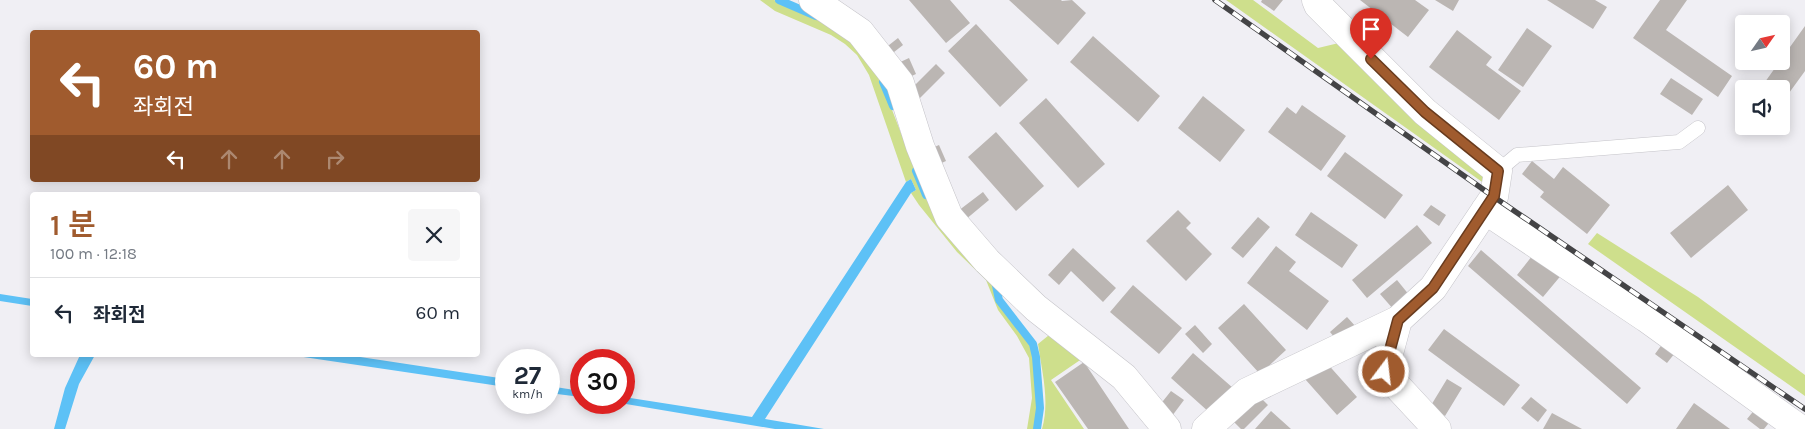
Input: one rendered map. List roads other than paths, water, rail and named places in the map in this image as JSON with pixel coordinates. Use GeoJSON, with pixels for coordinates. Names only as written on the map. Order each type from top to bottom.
{"type":"FeatureCollection","features":[{"type":"Feature","properties":{"kind":"street"},"geometry":{"type":"LineString","coordinates":[[813,0],[860,32],[900,83],[920,146],[949,217],[987,261],[1036,308],[1124,377],[1167,429]]}},
{"type":"Feature","properties":{"kind":"street"},"geometry":{"type":"LineString","coordinates":[[1206,429],[1247,392],[1398,320],[1433,288],[1494,196],[1498,171],[1425,112],[1318,5],[1316,0]]}},
{"type":"Feature","properties":{"kind":"street"},"geometry":{"type":"LineString","coordinates":[[1485,210],[1646,318],[1800,429]]}},
{"type":"Feature","properties":{"kind":"street"},"geometry":{"type":"LineString","coordinates":[[1398,320],[1384,372],[1437,429]]}},
{"type":"Feature","properties":{"kind":"lane"},"geometry":{"type":"LineString","coordinates":[[1498,171],[1517,155],[1678,142],[1698,128]]}},
{"type":"Feature","properties":{"kind":"water"},"geometry":{"type":"Polygon","coordinates":[[[911,179],[916,190],[911,193],[765,419],[824,429],[775,429],[635,406],[635,399],[752,417],[906,182],[911,179]]]}},
{"type":"Feature","properties":{"kind":"water"},"geometry":{"type":"Polygon","coordinates":[[[0,294],[30,299],[30,306],[0,301],[0,294]]]}},
{"type":"Feature","properties":{"kind":"water"},"geometry":{"type":"Polygon","coordinates":[[[79,357],[94,357],[79,384],[65,429],[54,429],[65,388],[79,357]]]}},
{"type":"Feature","properties":{"kind":"water"},"geometry":{"type":"Polygon","coordinates":[[[304,357],[360,357],[495,377],[495,385],[304,357]]]}},
{"type":"Feature","properties":{"kind":"water"},"geometry":{"type":"Polygon","coordinates":[[[560,388],[570,389],[570,396],[560,394],[560,388]]]}},
{"type":"Feature","properties":{"kind":"waterway"},"geometry":{"type":"LineString","coordinates":[[779,0],[816,16]]}},
{"type":"Feature","properties":{"kind":"waterway"},"geometry":{"type":"LineString","coordinates":[[883,82],[893,106]]}},
{"type":"Feature","properties":{"kind":"waterway"},"geometry":{"type":"LineString","coordinates":[[916,171],[926,195]]}},
{"type":"Feature","properties":{"kind":"waterway"},"geometry":{"type":"LineString","coordinates":[[995,281],[999,300],[1033,344],[1036,357],[1040,408],[1037,429]]}},
{"type":"Feature","properties":{"kind":"railway"},"geometry":{"type":"LineString","coordinates":[[1215,0],[1494,197],[1805,409]]}}]}
